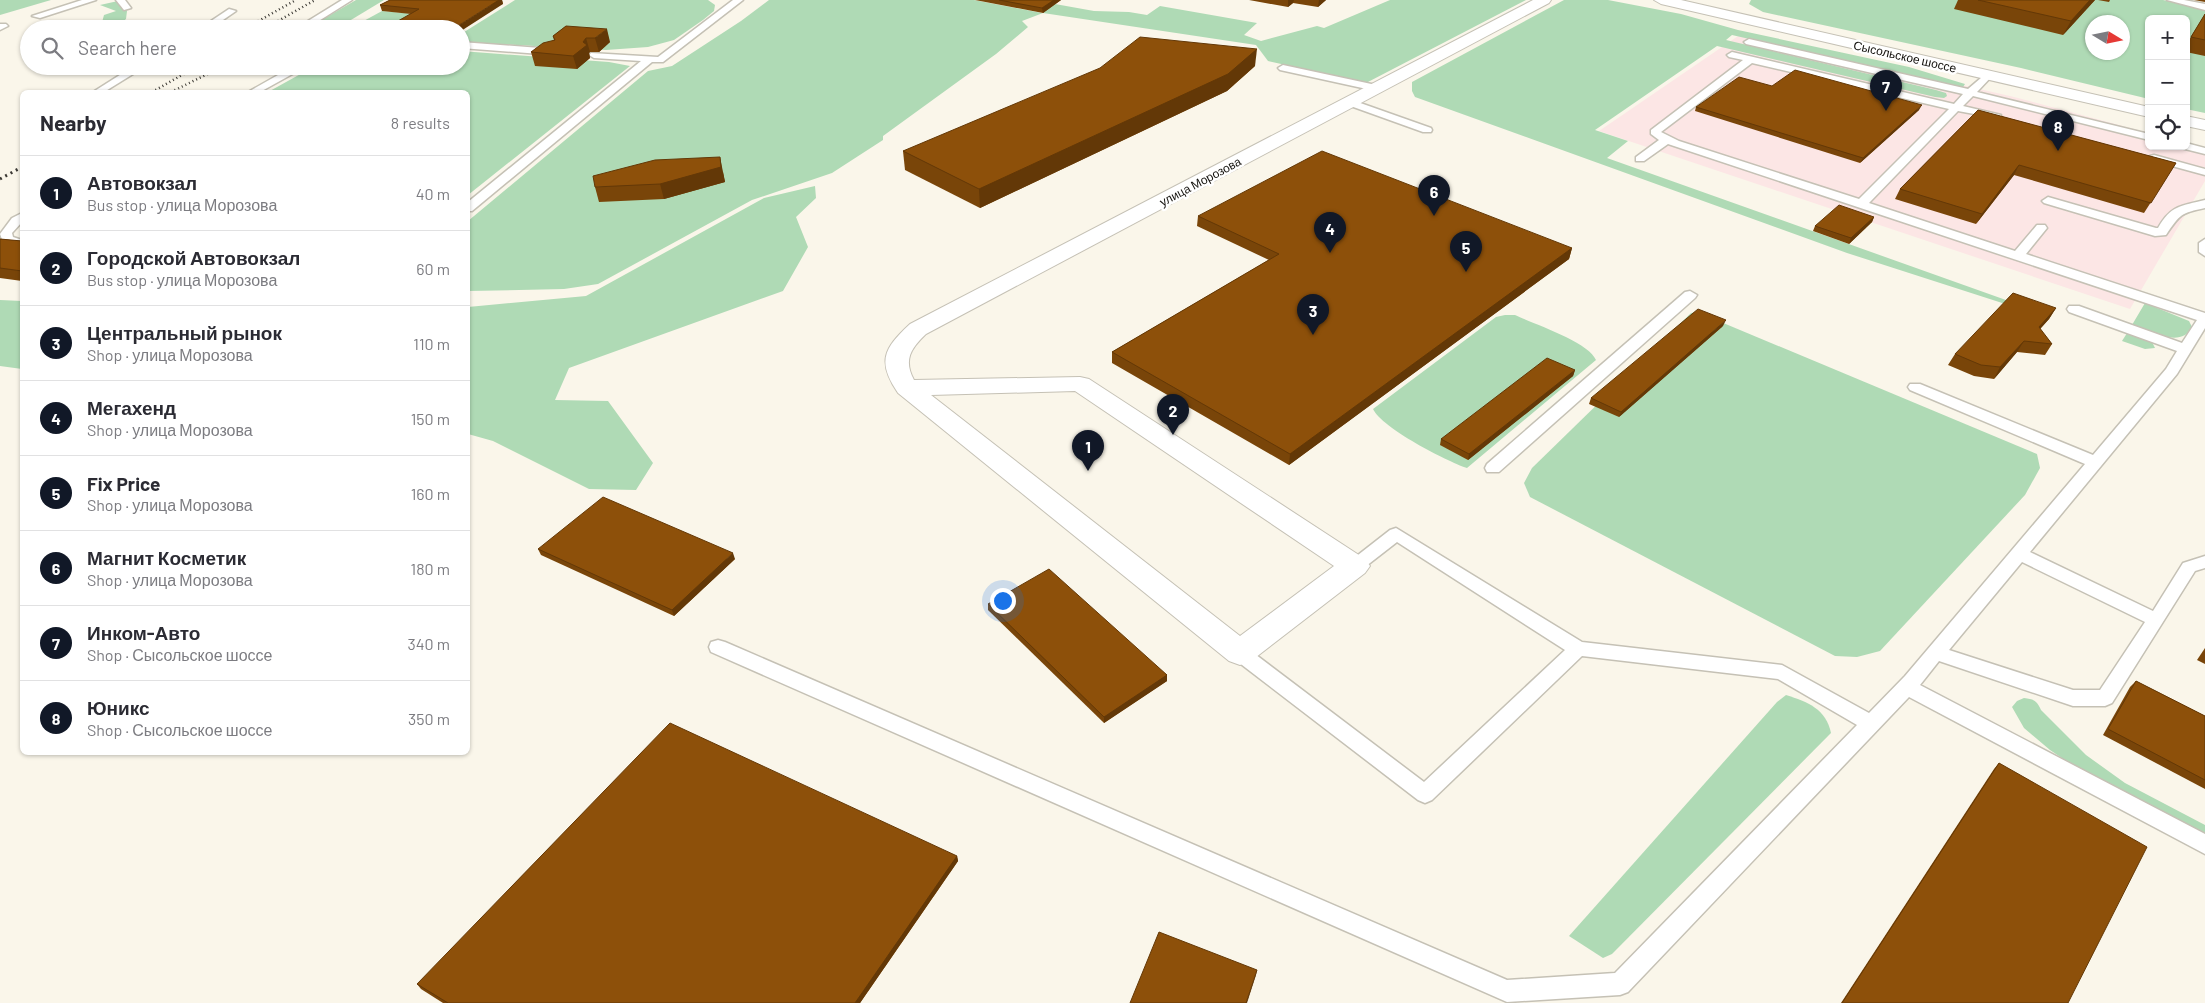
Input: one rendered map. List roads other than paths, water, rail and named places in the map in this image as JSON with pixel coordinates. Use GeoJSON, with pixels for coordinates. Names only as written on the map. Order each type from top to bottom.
{"type":"FeatureCollection","features":[{"type":"Feature","properties":{"kind":"street","name":"улица Морозова"},"geometry":{"type":"LineString","coordinates":[[907,388],[897,374],[896,359],[902,344],[918,329],[1544,0]]}},
{"type":"Feature","properties":{"kind":"street","name":"Сысольское шоссе"},"geometry":{"type":"LineString","coordinates":[[1661,0],[2145,111]]}},
{"type":"Feature","properties":{"kind":"street"},"geometry":{"type":"LineString","coordinates":[[2190,122],[2205,125]]}},
{"type":"Feature","properties":{"kind":"street"},"geometry":{"type":"LineString","coordinates":[[1080,384],[1355,566],[1240,653],[907,388],[1080,384]]}},
{"type":"Feature","properties":{"kind":"lane"},"geometry":{"type":"LineString","coordinates":[[37,16],[92,0]]}},
{"type":"Feature","properties":{"kind":"lane"},"geometry":{"type":"LineString","coordinates":[[120,0],[127,8]]}},
{"type":"Feature","properties":{"kind":"lane"},"geometry":{"type":"LineString","coordinates":[[314,20],[348,0]]}},
{"type":"Feature","properties":{"kind":"lane"},"geometry":{"type":"LineString","coordinates":[[594,55],[660,60],[739,0]]}},
{"type":"Feature","properties":{"kind":"lane"},"geometry":{"type":"LineString","coordinates":[[2171,0],[2205,7]]}},
{"type":"Feature","properties":{"kind":"lane"},"geometry":{"type":"LineString","coordinates":[[218,20],[232,11]]}},
{"type":"Feature","properties":{"kind":"lane"},"geometry":{"type":"LineString","coordinates":[[1749,42],[2145,136]]}},
{"type":"Feature","properties":{"kind":"lane"},"geometry":{"type":"LineString","coordinates":[[470,46],[553,52]]}},
{"type":"Feature","properties":{"kind":"lane"},"geometry":{"type":"LineString","coordinates":[[1732,55],[1957,106],[2013,121]]}},
{"type":"Feature","properties":{"kind":"lane"},"geometry":{"type":"LineString","coordinates":[[470,206],[650,59]]}},
{"type":"Feature","properties":{"kind":"lane"},"geometry":{"type":"LineString","coordinates":[[718,647],[1507,990],[1620,984],[1907,686],[2172,371],[2205,318],[1668,140],[1660,137],[1655,132],[1751,59]]}},
{"type":"Feature","properties":{"kind":"lane"},"geometry":{"type":"LineString","coordinates":[[1283,68],[1376,88]]}},
{"type":"Feature","properties":{"kind":"lane"},"geometry":{"type":"LineString","coordinates":[[101,90],[126,75]]}},
{"type":"Feature","properties":{"kind":"lane"},"geometry":{"type":"LineString","coordinates":[[257,90],[285,75]]}},
{"type":"Feature","properties":{"kind":"lane"},"geometry":{"type":"LineString","coordinates":[[1861,204],[1988,75]]}},
{"type":"Feature","properties":{"kind":"lane"},"geometry":{"type":"LineString","coordinates":[[1349,102],[1427,130]]}},
{"type":"Feature","properties":{"kind":"lane"},"geometry":{"type":"LineString","coordinates":[[1640,159],[1668,140]]}},
{"type":"Feature","properties":{"kind":"lane"},"geometry":{"type":"LineString","coordinates":[[2190,147],[2205,151]]}},
{"type":"Feature","properties":{"kind":"lane"},"geometry":{"type":"LineString","coordinates":[[2143,155],[2205,172]]}},
{"type":"Feature","properties":{"kind":"lane"},"geometry":{"type":"LineString","coordinates":[[2048,201],[2155,232],[2162,232],[2171,216],[2179,210],[2205,204]]}},
{"type":"Feature","properties":{"kind":"lane"},"geometry":{"type":"LineString","coordinates":[[20,218],[16,220],[6,233],[7,239],[20,243]]}},
{"type":"Feature","properties":{"kind":"lane"},"geometry":{"type":"LineString","coordinates":[[2018,256],[2041,228]]}},
{"type":"Feature","properties":{"kind":"lane"},"geometry":{"type":"LineString","coordinates":[[2205,243],[2205,252]]}},
{"type":"Feature","properties":{"kind":"lane"},"geometry":{"type":"LineString","coordinates":[[1493,468],[1690,295]]}},
{"type":"Feature","properties":{"kind":"lane"},"geometry":{"type":"LineString","coordinates":[[2074,309],[2186,349]]}},
{"type":"Feature","properties":{"kind":"lane"},"geometry":{"type":"LineString","coordinates":[[1915,388],[2095,462]]}},
{"type":"Feature","properties":{"kind":"lane"},"geometry":{"type":"LineString","coordinates":[[1355,566],[1396,534],[1578,649],[1782,672],[1872,724]]}},
{"type":"Feature","properties":{"kind":"lane"},"geometry":{"type":"LineString","coordinates":[[2018,552],[2156,620]]}},
{"type":"Feature","properties":{"kind":"lane"},"geometry":{"type":"LineString","coordinates":[[1936,652],[2073,698],[2105,698],[2189,567],[2205,562]]}},
{"type":"Feature","properties":{"kind":"lane"},"geometry":{"type":"LineString","coordinates":[[1240,653],[1425,794],[1578,649]]}},
{"type":"Feature","properties":{"kind":"lane"},"geometry":{"type":"LineString","coordinates":[[1907,686],[2205,845]]}},
{"type":"Feature","properties":{"kind":"railway"},"geometry":{"type":"LineString","coordinates":[[260,20],[296,0]]}},
{"type":"Feature","properties":{"kind":"railway"},"geometry":{"type":"LineString","coordinates":[[280,20],[315,0]]}},
{"type":"Feature","properties":{"kind":"railway"},"geometry":{"type":"LineString","coordinates":[[156,90],[182,75]]}},
{"type":"Feature","properties":{"kind":"railway"},"geometry":{"type":"LineString","coordinates":[[175,90],[206,75]]}},
{"type":"Feature","properties":{"kind":"railway"},"geometry":{"type":"LineString","coordinates":[[0,179],[20,168]]}},
{"type":"Feature","properties":{"kind":"place","name":"Инком-Авто"},"geometry":{"type":"Point","coordinates":[1886,111]}},
{"type":"Feature","properties":{"kind":"place","name":"Юникс"},"geometry":{"type":"Point","coordinates":[2058,151]}},
{"type":"Feature","properties":{"kind":"place","name":"Магнит Косметик"},"geometry":{"type":"Point","coordinates":[1434,216]}},
{"type":"Feature","properties":{"kind":"place","name":"Мегахенд"},"geometry":{"type":"Point","coordinates":[1330,253]}},
{"type":"Feature","properties":{"kind":"place","name":"Fix Price"},"geometry":{"type":"Point","coordinates":[1466,272]}},
{"type":"Feature","properties":{"kind":"place","name":"Центральный рынок"},"geometry":{"type":"Point","coordinates":[1313,335]}},
{"type":"Feature","properties":{"kind":"place","name":"Городской Автовокзал"},"geometry":{"type":"Point","coordinates":[1173,435]}},
{"type":"Feature","properties":{"kind":"place","name":"Автовокзал"},"geometry":{"type":"Point","coordinates":[1088,471]}}]}
